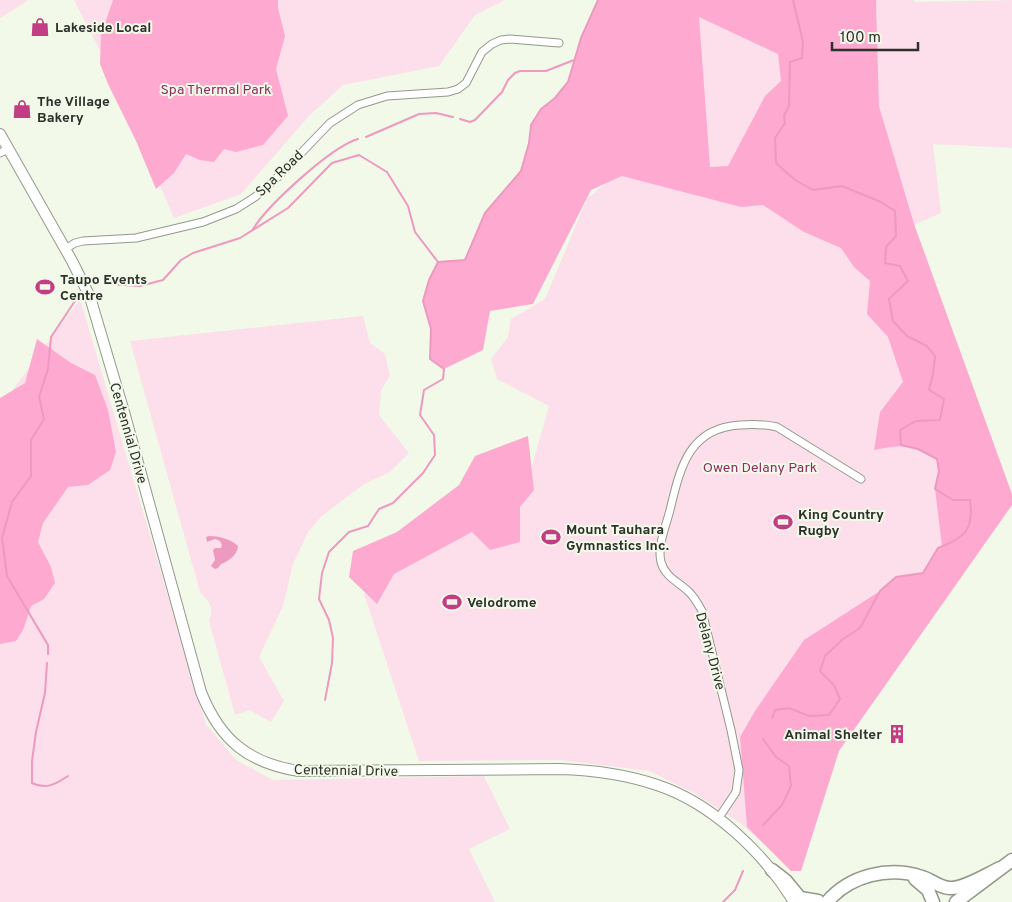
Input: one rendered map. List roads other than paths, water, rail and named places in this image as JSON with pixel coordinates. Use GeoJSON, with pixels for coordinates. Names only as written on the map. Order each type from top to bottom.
{"type":"FeatureCollection","features":[{"type":"Feature","properties":{"kind":"highway"},"geometry":{"type":"LineString","coordinates":[[966,902],[1012,860]]}},
{"type":"Feature","properties":{"kind":"highway"},"geometry":{"type":"LineString","coordinates":[[772,870],[786,881],[800,898],[823,901],[854,881],[871,875],[889,872],[922,876],[944,887],[952,888],[1006,867]]}},
{"type":"Feature","properties":{"kind":"highway"},"geometry":{"type":"LineString","coordinates":[[956,902],[1006,867]]}},
{"type":"Feature","properties":{"kind":"highway"},"geometry":{"type":"LineString","coordinates":[[912,875],[928,890],[933,902]]}},
{"type":"Feature","properties":{"kind":"main road"},"geometry":{"type":"LineString","coordinates":[[0,134],[4,151],[65,249]]}},
{"type":"Feature","properties":{"kind":"main road","name":"Centennial Drive"},"geometry":{"type":"LineString","coordinates":[[65,249],[81,278],[96,317],[201,692],[215,722],[233,743],[244,752],[269,765],[299,771],[559,769],[620,775],[659,786],[690,801],[718,819],[740,837],[772,870],[794,902]]}},
{"type":"Feature","properties":{"kind":"street","name":"Spa Road"},"geometry":{"type":"LineString","coordinates":[[65,249],[83,241],[136,238],[203,222],[236,209],[255,197],[280,175],[330,123],[358,105],[387,96],[448,92],[458,89],[466,83],[482,52],[501,40],[559,43]]}},
{"type":"Feature","properties":{"kind":"street","name":"Delany Drive"},"geometry":{"type":"LineString","coordinates":[[718,819],[736,792],[739,770],[731,730],[702,611],[695,598],[665,572],[660,556],[679,472],[687,455],[701,439],[713,430],[733,426],[764,424],[777,427],[861,478]]}},
{"type":"Feature","properties":{"kind":"waterway"},"geometry":{"type":"LineString","coordinates":[[438,262],[465,260],[485,213],[521,171],[529,143],[531,125],[541,109],[555,98],[568,82],[581,38],[598,0]]}},
{"type":"Feature","properties":{"kind":"waterway"},"geometry":{"type":"LineString","coordinates":[[772,718],[775,710],[789,708],[809,716],[829,715],[840,699],[834,685],[820,671],[825,656],[843,639],[860,628],[880,591],[896,577],[923,573],[938,548],[966,532],[969,526],[971,510],[970,500],[953,500],[935,489],[939,471],[937,459],[918,449],[901,445],[900,430],[916,421],[940,420],[944,399],[929,390],[935,356],[927,346],[907,336],[893,321],[889,299],[908,281],[900,266],[885,263],[886,247],[896,236],[895,211],[881,202],[842,186],[813,190],[795,180],[776,163],[775,138],[785,123],[784,116],[789,106],[790,62],[802,58],[803,42],[793,0]]}},
{"type":"Feature","properties":{"kind":"waterway"},"geometry":{"type":"LineString","coordinates":[[460,119],[470,122],[475,120],[502,92],[508,80],[515,73],[520,71],[546,71],[574,60]]}},
{"type":"Feature","properties":{"kind":"waterway"},"geometry":{"type":"LineString","coordinates":[[366,137],[419,114],[436,113],[453,117]]}},
{"type":"Feature","properties":{"kind":"waterway"},"geometry":{"type":"LineString","coordinates":[[253,229],[272,206],[317,164],[346,144],[358,139]]}},
{"type":"Feature","properties":{"kind":"waterway"},"geometry":{"type":"LineString","coordinates":[[107,284],[140,286],[163,280],[181,260],[193,253],[240,238],[288,208],[332,163],[359,155],[387,172],[408,206],[415,232],[438,262]]}},
{"type":"Feature","properties":{"kind":"waterway"},"geometry":{"type":"LineString","coordinates":[[325,700],[332,663],[333,638],[329,620],[319,599],[322,573],[329,552],[349,532],[368,526],[379,509],[393,503],[423,473],[435,455],[434,435],[420,415],[424,390],[443,379],[444,369],[430,359],[431,329],[423,301],[429,280],[438,262]]}},
{"type":"Feature","properties":{"kind":"waterway"},"geometry":{"type":"LineString","coordinates":[[48,654],[48,645],[7,576],[2,538],[12,502],[31,476],[31,440],[44,419],[39,397],[48,369],[51,337],[77,298]]}},
{"type":"Feature","properties":{"kind":"waterway"},"geometry":{"type":"LineString","coordinates":[[47,663],[45,693],[36,732],[32,761],[32,783],[46,786],[68,776]]}},
{"type":"Feature","properties":{"kind":"waterway"},"geometry":{"type":"LineString","coordinates":[[763,739],[776,757],[789,766],[791,786],[782,805],[763,825]]}},
{"type":"Feature","properties":{"kind":"waterway"},"geometry":{"type":"LineString","coordinates":[[723,902],[735,890],[743,871]]}},
{"type":"Feature","properties":{"kind":"place","name":"Lakeside Local"},"geometry":{"type":"Point","coordinates":[40,27]}},
{"type":"Feature","properties":{"kind":"place","name":"The Village Bakery"},"geometry":{"type":"Point","coordinates":[22,109]}},
{"type":"Feature","properties":{"kind":"place","name":"Taupo Events Centre"},"geometry":{"type":"Point","coordinates":[45,287]}},
{"type":"Feature","properties":{"kind":"place","name":"King Country Rugby"},"geometry":{"type":"Point","coordinates":[783,522]}},
{"type":"Feature","properties":{"kind":"place","name":"Mount Tauhara Gymnastics Inc."},"geometry":{"type":"Point","coordinates":[551,537]}},
{"type":"Feature","properties":{"kind":"place","name":"Velodrome"},"geometry":{"type":"Point","coordinates":[452,602]}},
{"type":"Feature","properties":{"kind":"place","name":"Animal Shelter"},"geometry":{"type":"Point","coordinates":[897,734]}},
{"type":"Feature","properties":{"kind":"park label","name":"Spa Thermal Park"},"geometry":{"type":"Point","coordinates":[216,89]}},
{"type":"Feature","properties":{"kind":"park label","name":"Owen Delany Park"},"geometry":{"type":"Point","coordinates":[760,467]}}]}
